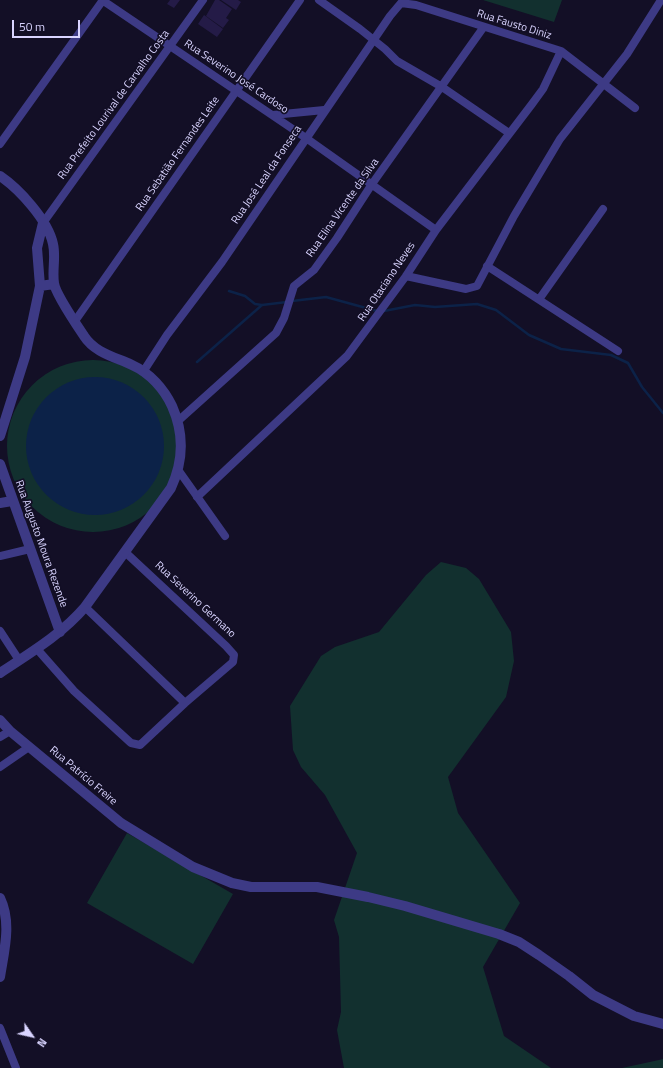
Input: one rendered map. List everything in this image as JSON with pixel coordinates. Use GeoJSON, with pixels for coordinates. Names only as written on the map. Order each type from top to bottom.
{"type":"FeatureCollection","features":[{"type":"Feature","properties":{"kind":"street","name":"Rua Severino José Cardoso"},"geometry":{"type":"LineString","coordinates":[[102,0],[273,115],[436,230]]}},
{"type":"Feature","properties":{"kind":"street"},"geometry":{"type":"LineString","coordinates":[[0,144],[102,0]]}},
{"type":"Feature","properties":{"kind":"street","name":"Rua Prefeito Lourival de Carvalho Costa"},"geometry":{"type":"LineString","coordinates":[[43,223],[203,0]]}},
{"type":"Feature","properties":{"kind":"street","name":"Rua Sebatião Fernandes Leite"},"geometry":{"type":"LineString","coordinates":[[75,321],[300,0]]}},
{"type":"Feature","properties":{"kind":"street"},"geometry":{"type":"LineString","coordinates":[[319,0],[360,29],[373,41],[385,49],[396,61],[442,87],[509,133]]}},
{"type":"Feature","properties":{"kind":"street"},"geometry":{"type":"LineString","coordinates":[[406,276],[471,289],[477,286],[560,139],[627,54],[661,0]]}},
{"type":"Feature","properties":{"kind":"street","name":"Rua José Leal da Fonseca"},"geometry":{"type":"LineString","coordinates":[[143,372],[167,335],[222,262],[324,110],[399,4],[405,3],[416,5]]}},
{"type":"Feature","properties":{"kind":"street","name":"Rua Fausto Diniz"},"geometry":{"type":"LineString","coordinates":[[416,5],[483,28],[561,51]]}},
{"type":"Feature","properties":{"kind":"street","name":"Rua Elina Vicente da Silva"},"geometry":{"type":"LineString","coordinates":[[178,421],[271,339],[284,318],[294,286],[314,270],[372,184],[483,28]]}},
{"type":"Feature","properties":{"kind":"street"},"geometry":{"type":"LineString","coordinates":[[561,51],[635,108]]}},
{"type":"Feature","properties":{"kind":"street","name":"Rua Otaciano Neves"},"geometry":{"type":"LineString","coordinates":[[197,497],[339,365],[364,335],[406,276],[436,230],[542,89],[561,51]]}},
{"type":"Feature","properties":{"kind":"street"},"geometry":{"type":"LineString","coordinates":[[273,115],[324,110]]}},
{"type":"Feature","properties":{"kind":"street"},"geometry":{"type":"LineString","coordinates":[[0,176],[24,196],[50,235],[53,244],[54,284],[75,321],[91,344],[100,351],[143,372],[155,381],[166,396],[178,421],[182,440],[179,471],[164,498],[85,607],[60,632],[0,673]]}},
{"type":"Feature","properties":{"kind":"street"},"geometry":{"type":"LineString","coordinates":[[540,298],[603,209]]}},
{"type":"Feature","properties":{"kind":"street"},"geometry":{"type":"LineString","coordinates":[[0,436],[25,357],[40,286],[37,248],[43,223]]}},
{"type":"Feature","properties":{"kind":"street"},"geometry":{"type":"LineString","coordinates":[[487,266],[540,298],[618,351]]}},
{"type":"Feature","properties":{"kind":"street"},"geometry":{"type":"LineString","coordinates":[[40,286],[54,284]]}},
{"type":"Feature","properties":{"kind":"street","name":"Rua Augusto Moura Rezende"},"geometry":{"type":"LineString","coordinates":[[0,464],[60,632]]}},
{"type":"Feature","properties":{"kind":"street"},"geometry":{"type":"LineString","coordinates":[[179,471],[225,536]]}},
{"type":"Feature","properties":{"kind":"street"},"geometry":{"type":"LineString","coordinates":[[0,503],[12,501]]}},
{"type":"Feature","properties":{"kind":"street"},"geometry":{"type":"LineString","coordinates":[[0,556],[30,549]]}},
{"type":"Feature","properties":{"kind":"street","name":"Rua Severino Germano"},"geometry":{"type":"LineString","coordinates":[[124,552],[234,655],[233,662],[225,670],[185,703]]}},
{"type":"Feature","properties":{"kind":"street"},"geometry":{"type":"LineString","coordinates":[[37,649],[74,691],[133,744],[140,745],[185,703],[85,607]]}},
{"type":"Feature","properties":{"kind":"street"},"geometry":{"type":"LineString","coordinates":[[0,631],[19,660]]}},
{"type":"Feature","properties":{"kind":"street","name":"Rua Patrício Freire"},"geometry":{"type":"LineString","coordinates":[[0,720],[10,731],[121,824],[193,867],[232,883],[251,887],[317,887],[405,906],[499,934],[519,942],[540,955],[570,976],[593,996],[634,1016],[663,1024]]}},
{"type":"Feature","properties":{"kind":"street"},"geometry":{"type":"LineString","coordinates":[[0,737],[10,731]]}},
{"type":"Feature","properties":{"kind":"street"},"geometry":{"type":"LineString","coordinates":[[0,767],[29,747]]}},
{"type":"Feature","properties":{"kind":"street"},"geometry":{"type":"LineString","coordinates":[[0,898],[5,910],[7,928],[0,978]]}},
{"type":"Feature","properties":{"kind":"street"},"geometry":{"type":"LineString","coordinates":[[0,1028],[16,1068]]}},
{"type":"Feature","properties":{"kind":"green space"},"geometry":{"type":"Polygon","coordinates":[[[483,0],[562,0],[554,22],[483,0]]]}},
{"type":"Feature","properties":{"kind":"green space"},"geometry":{"type":"Polygon","coordinates":[[[93,360],[110,362],[126,367],[141,375],[154,385],[164,398],[172,413],[177,429],[179,446],[177,463],[172,479],[164,494],[154,507],[141,517],[126,525],[110,530],[93,532],[76,530],[60,525],[45,517],[32,507],[22,494],[14,479],[9,463],[7,446],[9,429],[14,413],[22,398],[32,385],[45,375],[60,367],[76,362],[93,360]]]}},
{"type":"Feature","properties":{"kind":"green space"},"geometry":{"type":"Polygon","coordinates":[[[441,562],[466,568],[479,579],[511,632],[514,661],[506,697],[448,777],[458,813],[520,903],[483,967],[504,1036],[551,1068],[344,1068],[337,1030],[341,1012],[339,937],[334,920],[357,853],[325,795],[301,767],[293,750],[290,706],[321,656],[335,647],[379,632],[426,575],[441,562]]]}},
{"type":"Feature","properties":{"kind":"green space"},"geometry":{"type":"Polygon","coordinates":[[[127,833],[233,894],[193,964],[87,903],[127,833]]]}},
{"type":"Feature","properties":{"kind":"green space"},"geometry":{"type":"Polygon","coordinates":[[[663,1059],[663,1068],[622,1068],[659,1060],[663,1059]]]}},
{"type":"Feature","properties":{"kind":"water"},"geometry":{"type":"Polygon","coordinates":[[[95,377],[121,382],[144,397],[159,420],[164,446],[159,472],[144,495],[121,510],[95,515],[69,510],[46,495],[31,472],[26,446],[31,420],[46,397],[69,382],[95,377]]]}},
{"type":"Feature","properties":{"kind":"building"},"geometry":{"type":"Polygon","coordinates":[[[170,0],[180,0],[174,8],[167,4],[170,0]]]}},
{"type":"Feature","properties":{"kind":"building"},"geometry":{"type":"Polygon","coordinates":[[[215,0],[219,0],[232,9],[226,18],[229,20],[223,28],[206,16],[215,0]]]}},
{"type":"Feature","properties":{"kind":"building"},"geometry":{"type":"Polygon","coordinates":[[[221,0],[238,0],[241,2],[236,10],[221,0]]]}},
{"type":"Feature","properties":{"kind":"building"},"geometry":{"type":"Polygon","coordinates":[[[204,15],[223,29],[217,37],[198,24],[204,15]]]}},
{"type":"Feature","properties":{"kind":"waterway"},"geometry":{"type":"LineString","coordinates":[[229,291],[245,296],[255,304],[262,305]]}},
{"type":"Feature","properties":{"kind":"waterway"},"geometry":{"type":"LineString","coordinates":[[292,301],[326,297],[377,311]]}},
{"type":"Feature","properties":{"kind":"waterway"},"geometry":{"type":"LineString","coordinates":[[197,362],[262,305],[287,302]]}},
{"type":"Feature","properties":{"kind":"waterway"},"geometry":{"type":"LineString","coordinates":[[384,311],[415,305],[435,307],[477,304],[496,310],[529,335],[561,349],[611,355],[628,363],[642,387],[663,413]]}}]}
